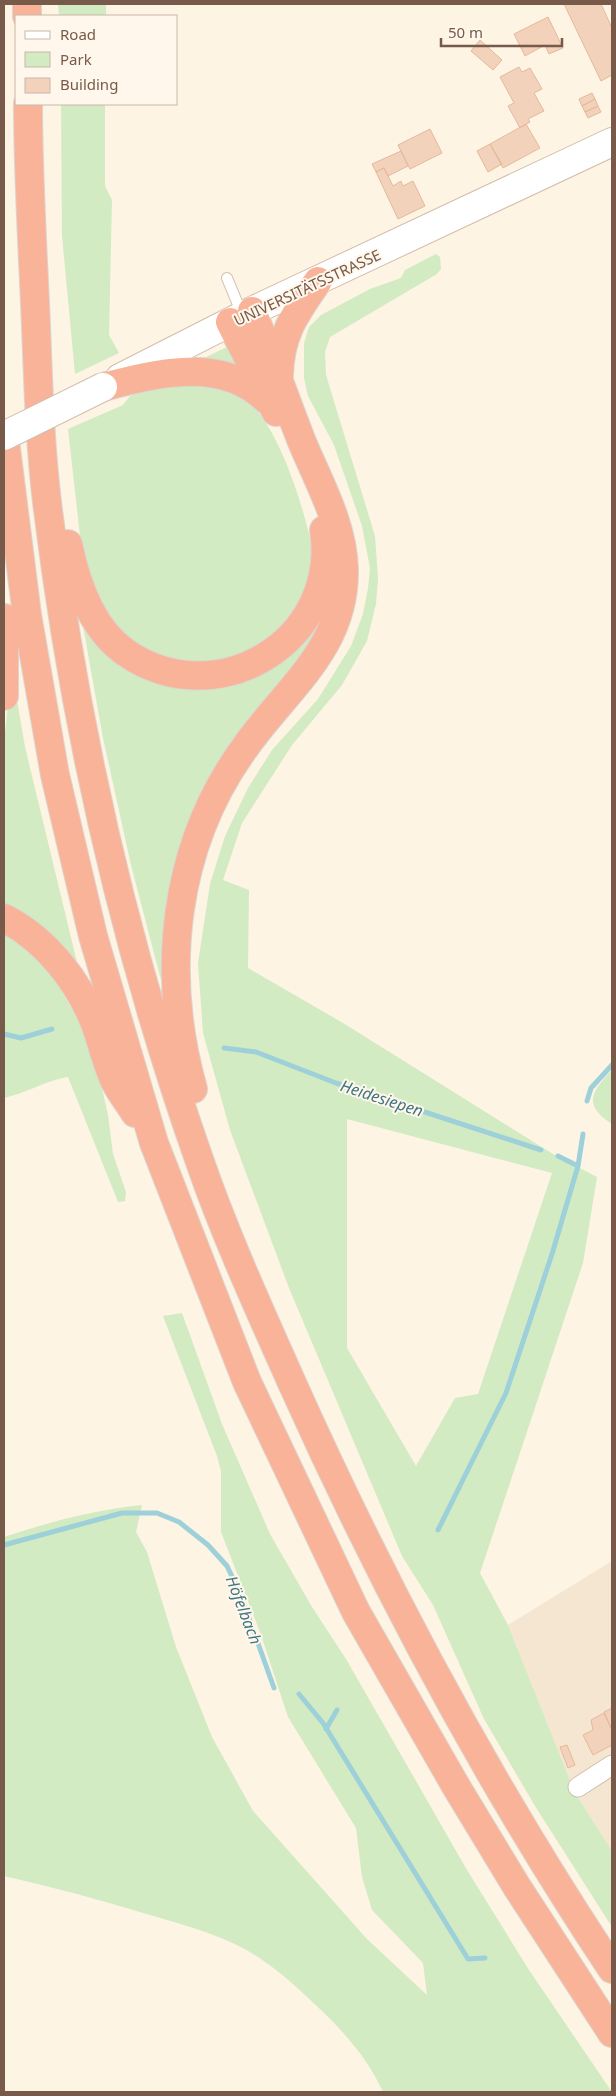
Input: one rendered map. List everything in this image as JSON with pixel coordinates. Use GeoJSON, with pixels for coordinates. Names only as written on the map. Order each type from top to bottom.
{"type":"FeatureCollection","features":[{"type":"Feature","properties":{"kind":"highway"},"geometry":{"type":"LineString","coordinates":[[28,105],[38,386],[46,499],[62,607],[88,755],[108,844],[160,1043],[201,1167],[240,1262],[330,1467],[393,1593],[492,1776],[548,1870],[612,1969]]}},
{"type":"Feature","properties":{"kind":"highway"},"geometry":{"type":"LineString","coordinates":[[279,376],[279,360],[284,334],[291,320],[318,281]]}},
{"type":"Feature","properties":{"kind":"highway"},"geometry":{"type":"LineString","coordinates":[[38,386],[56,446],[65,523],[73,567],[89,608],[109,637],[124,652],[159,669],[188,674],[217,674],[237,670],[269,656],[298,630],[308,616],[321,583],[326,548],[323,523],[309,479],[272,405],[242,317]]}},
{"type":"Feature","properties":{"kind":"highway"},"geometry":{"type":"LineString","coordinates":[[240,1262],[241,1231],[198,1106],[185,1057],[176,1007],[175,954],[181,899],[186,872],[197,839],[218,790],[246,745],[314,663],[336,624],[341,605],[344,569],[338,532],[279,376],[242,317]]}},
{"type":"Feature","properties":{"kind":"highway"},"geometry":{"type":"LineString","coordinates":[[103,387],[145,376],[220,373],[248,383],[272,405]]}},
{"type":"Feature","properties":{"kind":"highway"},"geometry":{"type":"LineString","coordinates":[[4,435],[27,615],[55,775],[93,936],[154,1143],[247,1382],[356,1612],[462,1797],[517,1886],[612,2032]]}},
{"type":"Feature","properties":{"kind":"highway"},"geometry":{"type":"LineString","coordinates":[[4,618],[4,696]]}},
{"type":"Feature","properties":{"kind":"highway"},"geometry":{"type":"LineString","coordinates":[[4,918],[26,932],[48,951],[78,990],[96,1027],[113,1079],[154,1143]]}},
{"type":"Feature","properties":{"kind":"main road","name":"UNIVERSITÄTSSTRASSE"},"geometry":{"type":"LineString","coordinates":[[4,435],[242,317],[612,142]]}},
{"type":"Feature","properties":{"kind":"street"},"geometry":{"type":"LineString","coordinates":[[578,1787],[612,1765]]}},
{"type":"Feature","properties":{"kind":"lane"},"geometry":{"type":"LineString","coordinates":[[227,278],[242,317]]}},
{"type":"Feature","properties":{"kind":"shaded area"},"geometry":{"type":"Polygon","coordinates":[[[612,1561],[612,1851],[575,1793],[508,1625],[612,1561]]]}},
{"type":"Feature","properties":{"kind":"green space"},"geometry":{"type":"Polygon","coordinates":[[[58,4],[106,4],[106,15],[59,15],[58,4]]]}},
{"type":"Feature","properties":{"kind":"green space"},"geometry":{"type":"Polygon","coordinates":[[[61,105],[105,105],[105,186],[112,200],[109,335],[119,353],[75,374],[62,236],[61,105]]]}},
{"type":"Feature","properties":{"kind":"green space"},"geometry":{"type":"Polygon","coordinates":[[[436,254],[440,257],[441,269],[437,274],[330,337],[325,352],[326,375],[375,536],[378,579],[376,604],[367,641],[342,685],[292,745],[242,823],[223,880],[249,890],[248,968],[343,1023],[553,1154],[597,1177],[583,1263],[480,1573],[508,1625],[575,1793],[612,1851],[612,1927],[535,1806],[484,1719],[433,1605],[402,1556],[289,1288],[230,1130],[203,1033],[198,963],[210,884],[225,836],[248,788],[272,750],[318,699],[351,646],[363,614],[368,588],[370,568],[362,526],[334,445],[308,396],[304,378],[304,343],[309,327],[321,315],[370,289],[401,278],[405,270],[436,254]],[[347,1119],[347,1348],[416,1466],[455,1398],[478,1394],[552,1173],[347,1119]]]}},
{"type":"Feature","properties":{"kind":"green space"},"geometry":{"type":"Polygon","coordinates":[[[233,344],[248,373],[194,363],[233,344]]]}},
{"type":"Feature","properties":{"kind":"green space"},"geometry":{"type":"Polygon","coordinates":[[[197,381],[224,383],[241,394],[257,410],[270,430],[292,477],[311,542],[334,544],[322,635],[231,756],[167,1003],[131,865],[103,738],[80,609],[89,577],[80,536],[68,429],[123,405],[130,396],[152,388],[197,381]]]}},
{"type":"Feature","properties":{"kind":"green space"},"geometry":{"type":"Polygon","coordinates":[[[12,671],[25,747],[82,983],[4,911],[4,741],[12,671]]]}},
{"type":"Feature","properties":{"kind":"green space"},"geometry":{"type":"Polygon","coordinates":[[[4,931],[50,970],[81,1026],[101,1084],[108,1115],[113,1154],[126,1192],[125,1201],[118,1202],[68,1077],[4,1098],[4,931]]]}},
{"type":"Feature","properties":{"kind":"green space"},"geometry":{"type":"Polygon","coordinates":[[[612,1070],[612,1124],[597,1110],[593,1098],[599,1085],[612,1070]]]}},
{"type":"Feature","properties":{"kind":"green space"},"geometry":{"type":"Polygon","coordinates":[[[182,1313],[222,1424],[270,1534],[312,1607],[346,1659],[467,1870],[529,1970],[612,2092],[383,2092],[364,2059],[340,2029],[288,1979],[252,1953],[224,1939],[180,1924],[77,1894],[4,1876],[4,1537],[72,1517],[142,1505],[136,1532],[147,1552],[176,1647],[212,1737],[253,1811],[367,1939],[427,1995],[423,1963],[372,1910],[362,1877],[356,1828],[288,1717],[260,1632],[221,1532],[221,1471],[217,1456],[163,1316],[182,1313]]]}},
{"type":"Feature","properties":{"kind":"building"},"geometry":{"type":"Polygon","coordinates":[[[564,4],[601,4],[612,28],[612,75],[601,81],[564,4]]]}},
{"type":"Feature","properties":{"kind":"building"},"geometry":{"type":"Polygon","coordinates":[[[548,17],[563,48],[549,54],[545,45],[525,56],[514,34],[548,17]]]}},
{"type":"Feature","properties":{"kind":"building"},"geometry":{"type":"Polygon","coordinates":[[[480,40],[502,60],[493,70],[471,51],[480,40]]]}},
{"type":"Feature","properties":{"kind":"building"},"geometry":{"type":"Polygon","coordinates":[[[519,67],[522,72],[530,68],[542,89],[534,93],[544,111],[528,119],[530,122],[520,128],[508,106],[514,103],[500,77],[519,67]]]}},
{"type":"Feature","properties":{"kind":"building"},"geometry":{"type":"Polygon","coordinates":[[[592,93],[595,99],[582,106],[579,99],[592,93]]]}},
{"type":"Feature","properties":{"kind":"building"},"geometry":{"type":"Polygon","coordinates":[[[595,99],[598,106],[585,112],[582,106],[595,99]]]}},
{"type":"Feature","properties":{"kind":"building"},"geometry":{"type":"Polygon","coordinates":[[[598,106],[601,112],[588,118],[585,112],[598,106]]]}},
{"type":"Feature","properties":{"kind":"building"},"geometry":{"type":"Polygon","coordinates":[[[526,124],[540,148],[503,168],[490,144],[526,124]]]}},
{"type":"Feature","properties":{"kind":"building"},"geometry":{"type":"Polygon","coordinates":[[[430,129],[442,153],[410,169],[398,145],[430,129]]]}},
{"type":"Feature","properties":{"kind":"building"},"geometry":{"type":"Polygon","coordinates":[[[490,144],[502,164],[488,172],[477,151],[490,144]]]}},
{"type":"Feature","properties":{"kind":"building"},"geometry":{"type":"Polygon","coordinates":[[[401,151],[408,166],[388,176],[384,168],[376,172],[372,164],[401,151]]]}},
{"type":"Feature","properties":{"kind":"building"},"geometry":{"type":"Polygon","coordinates":[[[384,168],[393,186],[401,181],[403,186],[413,181],[425,206],[398,219],[376,172],[384,168]]]}},
{"type":"Feature","properties":{"kind":"building"},"geometry":{"type":"Polygon","coordinates":[[[612,1708],[612,1730],[604,1712],[612,1708]]]}},
{"type":"Feature","properties":{"kind":"building"},"geometry":{"type":"Polygon","coordinates":[[[604,1713],[612,1730],[612,1745],[593,1755],[583,1735],[593,1730],[591,1720],[604,1713]]]}},
{"type":"Feature","properties":{"kind":"building"},"geometry":{"type":"Polygon","coordinates":[[[567,1745],[575,1765],[568,1768],[560,1747],[567,1745]]]}},
{"type":"Feature","properties":{"kind":"waterway","name":"Heidesiepen"},"geometry":{"type":"LineString","coordinates":[[4,1034],[21,1038],[52,1029]]}},
{"type":"Feature","properties":{"kind":"waterway","name":"Heidesiepen"},"geometry":{"type":"LineString","coordinates":[[224,1048],[256,1052],[336,1083],[541,1150]]}},
{"type":"Feature","properties":{"kind":"waterway"},"geometry":{"type":"LineString","coordinates":[[587,1101],[591,1088],[612,1065]]}},
{"type":"Feature","properties":{"kind":"waterway"},"geometry":{"type":"LineString","coordinates":[[438,1530],[506,1393],[552,1254],[578,1166],[583,1134]]}},
{"type":"Feature","properties":{"kind":"waterway","name":"Heidesiepen"},"geometry":{"type":"LineString","coordinates":[[558,1156],[578,1166]]}},
{"type":"Feature","properties":{"kind":"waterway","name":"Höfelbach"},"geometry":{"type":"LineString","coordinates":[[4,1545],[122,1513],[157,1513],[179,1522],[208,1545],[227,1566],[240,1593],[274,1688]]}},
{"type":"Feature","properties":{"kind":"waterway","name":"Höfelbach"},"geometry":{"type":"LineString","coordinates":[[299,1694],[323,1723],[468,1959],[485,1958]]}},
{"type":"Feature","properties":{"kind":"waterway"},"geometry":{"type":"LineString","coordinates":[[326,1729],[337,1710]]}}]}
